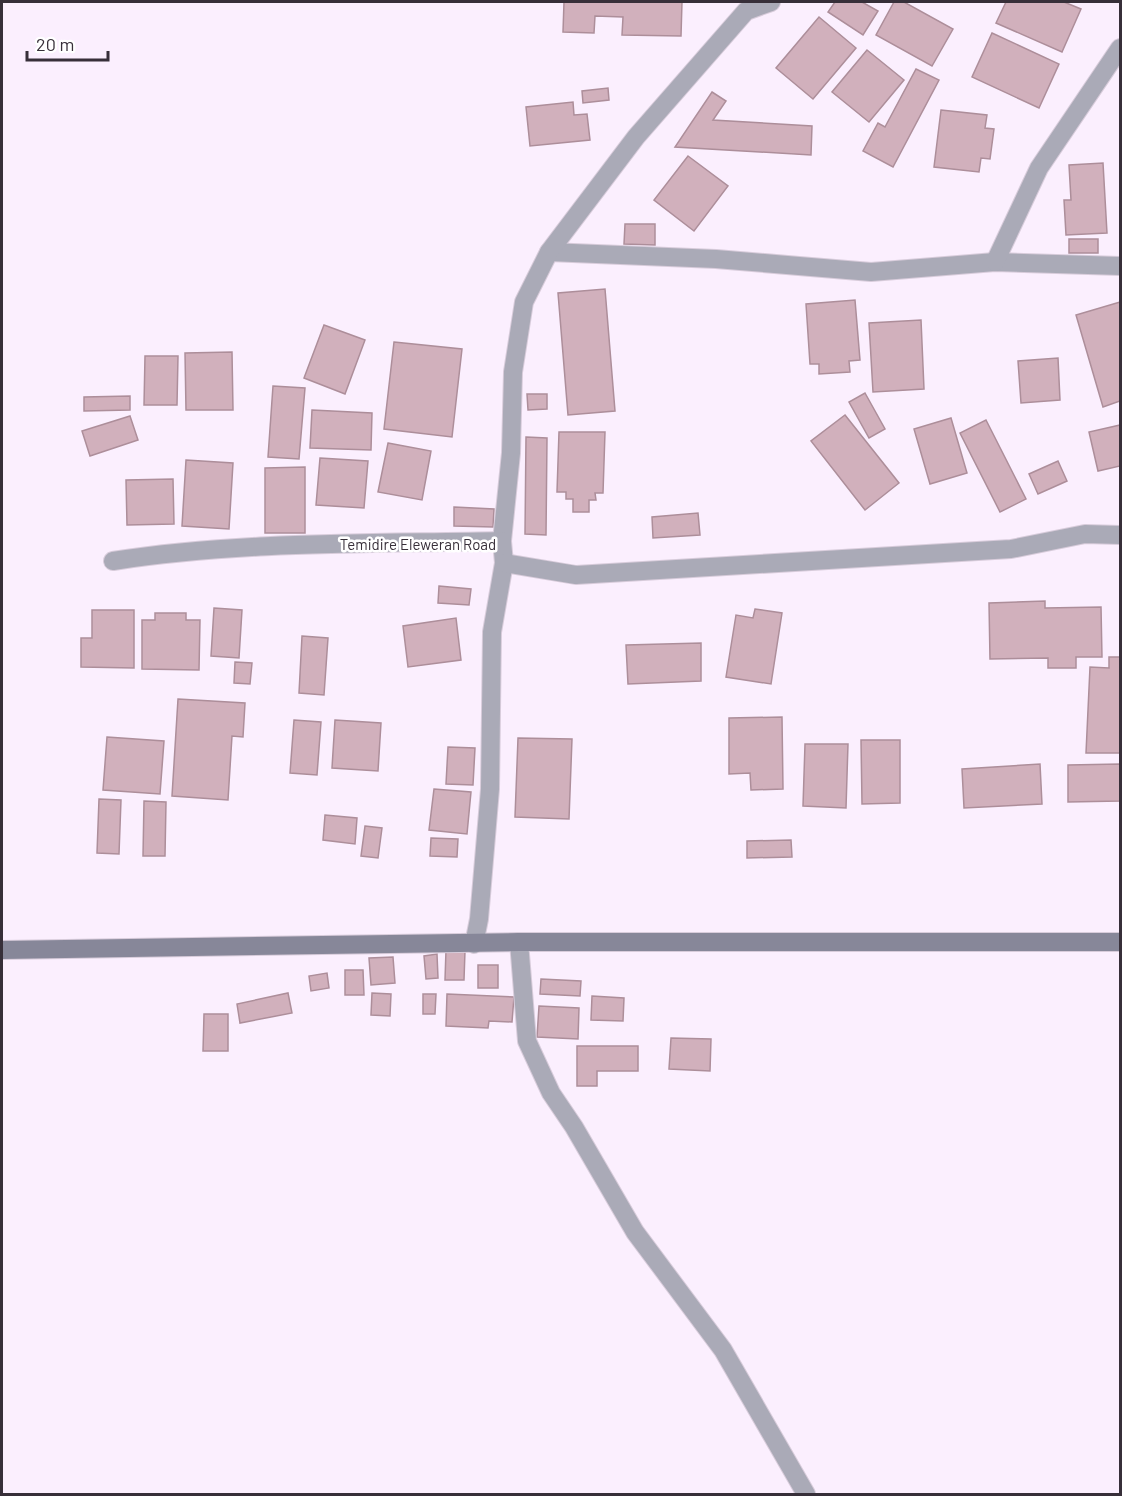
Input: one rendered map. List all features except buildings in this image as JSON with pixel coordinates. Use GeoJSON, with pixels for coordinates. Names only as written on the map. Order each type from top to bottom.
{"type":"FeatureCollection","features":[{"type":"Feature","properties":{"kind":"main road"},"geometry":{"type":"LineString","coordinates":[[2,950],[519,942],[1120,942]]}},
{"type":"Feature","properties":{"kind":"street"},"geometry":{"type":"LineString","coordinates":[[502,542],[511,453],[513,372],[524,302],[549,252],[636,137],[746,6],[771,2]]}},
{"type":"Feature","properties":{"kind":"street"},"geometry":{"type":"LineString","coordinates":[[995,262],[1039,168],[1120,48]]}},
{"type":"Feature","properties":{"kind":"street"},"geometry":{"type":"LineString","coordinates":[[549,252],[716,259],[871,272],[995,262],[1120,266]]}},
{"type":"Feature","properties":{"kind":"street"},"geometry":{"type":"LineString","coordinates":[[504,563],[576,575],[1011,549],[1085,534],[1120,535]]}},
{"type":"Feature","properties":{"kind":"street","name":"Temidire Eleweran Road"},"geometry":{"type":"LineString","coordinates":[[113,561],[200,550],[298,545],[502,542],[504,563],[492,633],[490,789],[479,919],[474,944]]}},
{"type":"Feature","properties":{"kind":"street"},"geometry":{"type":"LineString","coordinates":[[519,942],[527,1041],[551,1093],[574,1127],[635,1232],[723,1350],[806,1494]]}}]}
